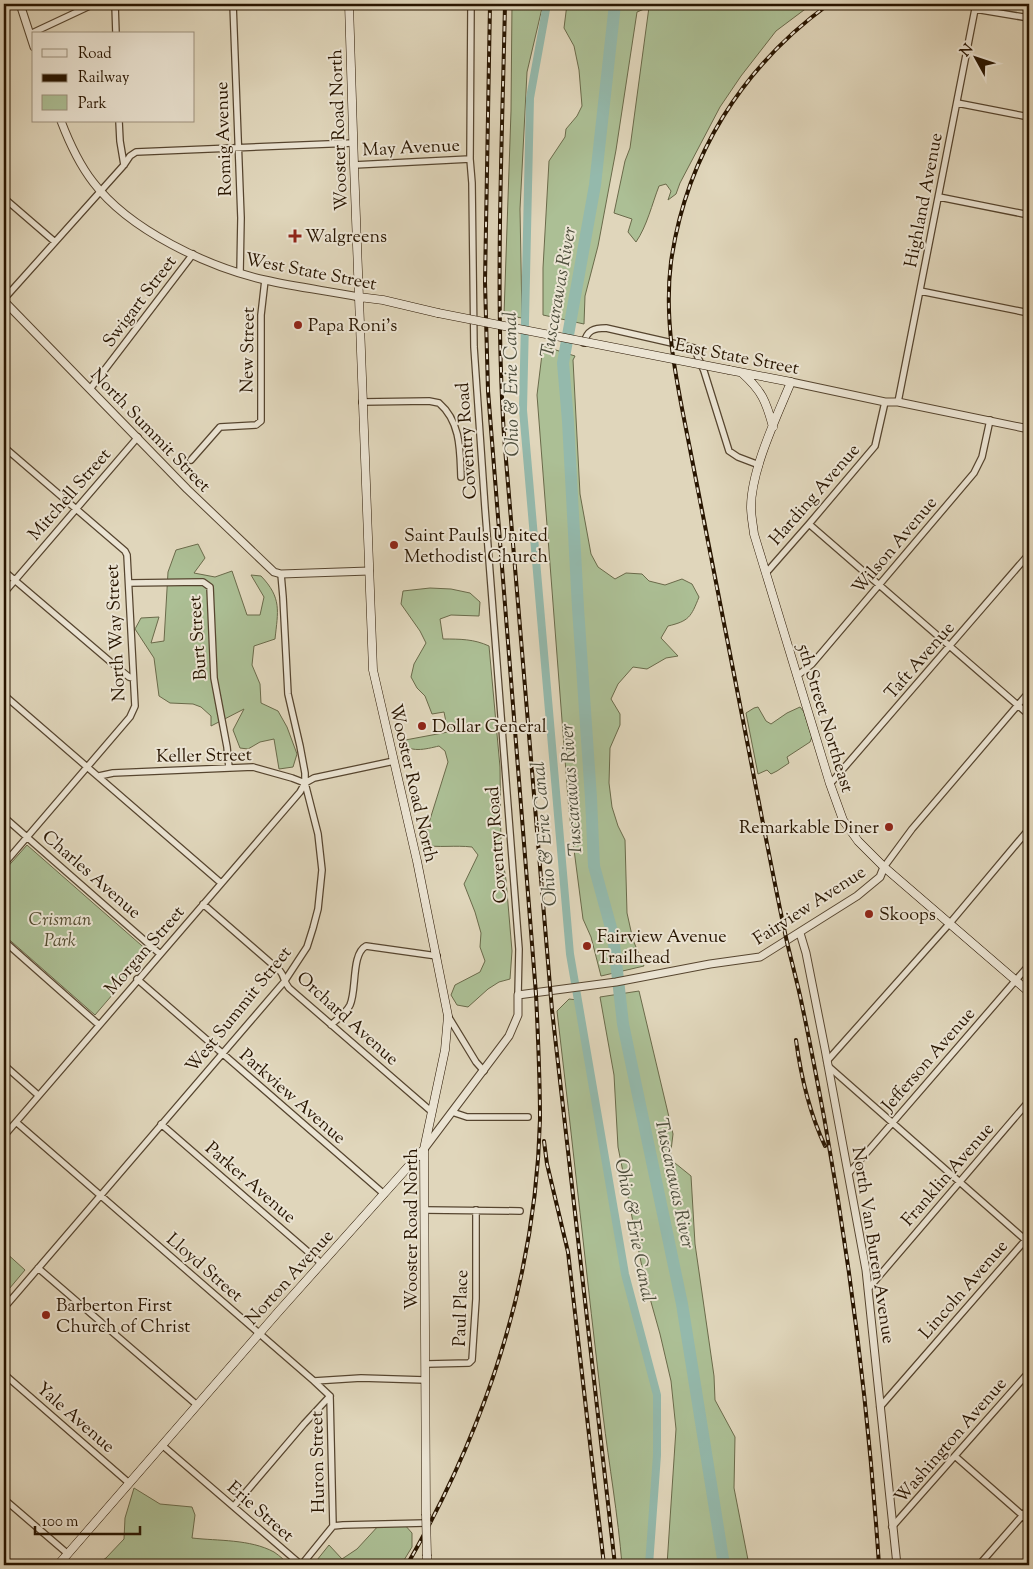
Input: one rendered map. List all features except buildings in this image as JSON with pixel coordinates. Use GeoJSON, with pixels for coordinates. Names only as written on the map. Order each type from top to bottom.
{"type":"FeatureCollection","features":[{"type":"Feature","properties":{"kind":"main road","name":"Wooster Road North"},"geometry":{"type":"LineString","coordinates":[[349,4],[373,670],[437,956],[448,1016],[445,1050],[424,1149],[427,1364],[425,1380],[425,1520],[427,1565]]}},
{"type":"Feature","properties":{"kind":"main road","name":"West State Street"},"geometry":{"type":"LineString","coordinates":[[359,297],[383,300],[438,312]]}},
{"type":"Feature","properties":{"kind":"main road","name":"East State Street"},"geometry":{"type":"LineString","coordinates":[[438,312],[791,382]]}},
{"type":"Feature","properties":{"kind":"main road"},"geometry":{"type":"LineString","coordinates":[[740,372],[760,391],[767,405],[773,427]]}},
{"type":"Feature","properties":{"kind":"main road","name":"5th Street Northeast"},"geometry":{"type":"LineString","coordinates":[[791,382],[758,465],[752,492],[751,512],[754,534],[837,806],[850,832],[884,867],[1029,992]]}},
{"type":"Feature","properties":{"kind":"main road","name":"Norton Avenue"},"geometry":{"type":"LineString","coordinates":[[58,1565],[259,1333],[424,1149]]}},
{"type":"Feature","properties":{"kind":"street"},"geometry":{"type":"LineString","coordinates":[[20,4],[32,40]]}},
{"type":"Feature","properties":{"kind":"street"},"geometry":{"type":"LineString","coordinates":[[34,32],[94,4]]}},
{"type":"Feature","properties":{"kind":"street"},"geometry":{"type":"LineString","coordinates":[[115,4],[116,32]]}},
{"type":"Feature","properties":{"kind":"street","name":"Romig Avenue"},"geometry":{"type":"LineString","coordinates":[[233,4],[241,227],[240,273]]}},
{"type":"Feature","properties":{"kind":"street","name":"Coventry Road"},"geometry":{"type":"LineString","coordinates":[[471,4],[470,159],[472,182],[474,347],[519,939],[518,995]]}},
{"type":"Feature","properties":{"kind":"street"},"geometry":{"type":"LineString","coordinates":[[976,6],[1029,18]]}},
{"type":"Feature","properties":{"kind":"street","name":"Highland Avenue"},"geometry":{"type":"LineString","coordinates":[[898,402],[976,6]]}},
{"type":"Feature","properties":{"kind":"street"},"geometry":{"type":"LineString","coordinates":[[957,103],[1029,117]]}},
{"type":"Feature","properties":{"kind":"street","name":"West State Street"},"geometry":{"type":"LineString","coordinates":[[61,122],[74,151],[92,181],[132,219],[156,235],[216,265],[240,273],[265,280],[359,297]]}},
{"type":"Feature","properties":{"kind":"street"},"geometry":{"type":"LineString","coordinates":[[119,122],[124,165]]}},
{"type":"Feature","properties":{"kind":"street"},"geometry":{"type":"LineString","coordinates":[[4,300],[130,156],[136,152],[353,142]]}},
{"type":"Feature","properties":{"kind":"street","name":"May Avenue"},"geometry":{"type":"LineString","coordinates":[[354,165],[470,159]]}},
{"type":"Feature","properties":{"kind":"street"},"geometry":{"type":"LineString","coordinates":[[939,197],[1029,215]]}},
{"type":"Feature","properties":{"kind":"street"},"geometry":{"type":"LineString","coordinates":[[4,198],[55,242]]}},
{"type":"Feature","properties":{"kind":"street","name":"Swigart Street"},"geometry":{"type":"LineString","coordinates":[[90,389],[193,254]]}},
{"type":"Feature","properties":{"kind":"street","name":"New Street"},"geometry":{"type":"LineString","coordinates":[[190,460],[220,427],[256,425],[261,421],[261,316],[265,280]]}},
{"type":"Feature","properties":{"kind":"street"},"geometry":{"type":"LineString","coordinates":[[920,291],[1029,313]]}},
{"type":"Feature","properties":{"kind":"street","name":"North Summit Street"},"geometry":{"type":"LineString","coordinates":[[4,300],[217,519],[268,567],[280,574]]}},
{"type":"Feature","properties":{"kind":"street"},"geometry":{"type":"LineString","coordinates":[[583,345],[589,332],[594,328],[606,328],[694,348],[704,371],[729,451],[758,465]]}},
{"type":"Feature","properties":{"kind":"street","name":"East State Street"},"geometry":{"type":"LineString","coordinates":[[791,382],[1029,429]]}},
{"type":"Feature","properties":{"kind":"street"},"geometry":{"type":"LineString","coordinates":[[362,402],[429,401],[439,403],[452,419],[458,434],[462,477]]}},
{"type":"Feature","properties":{"kind":"street","name":"Harding Avenue"},"geometry":{"type":"LineString","coordinates":[[766,573],[875,446],[885,402]]}},
{"type":"Feature","properties":{"kind":"street","name":"Wilson Avenue"},"geometry":{"type":"LineString","coordinates":[[797,676],[812,664],[974,473],[982,457],[990,420]]}},
{"type":"Feature","properties":{"kind":"street","name":"Mitchell Street"},"geometry":{"type":"LineString","coordinates":[[4,593],[138,437]]}},
{"type":"Feature","properties":{"kind":"street","name":"North Way Street"},"geometry":{"type":"LineString","coordinates":[[4,447],[125,551],[127,555],[134,711],[4,864]]}},
{"type":"Feature","properties":{"kind":"street"},"geometry":{"type":"LineString","coordinates":[[809,524],[1029,715]]}},
{"type":"Feature","properties":{"kind":"street","name":"Taft Avenue"},"geometry":{"type":"LineString","coordinates":[[830,784],[1029,554]]}},
{"type":"Feature","properties":{"kind":"street"},"geometry":{"type":"LineString","coordinates":[[4,571],[113,664],[133,678]]}},
{"type":"Feature","properties":{"kind":"street"},"geometry":{"type":"LineString","coordinates":[[280,574],[369,571]]}},
{"type":"Feature","properties":{"kind":"street","name":"West Summit Street"},"geometry":{"type":"LineString","coordinates":[[4,1308],[284,982],[307,947],[318,909],[322,870],[320,846],[305,783],[305,774],[286,682],[283,597],[280,574]]}},
{"type":"Feature","properties":{"kind":"street","name":"Burt Street"},"geometry":{"type":"LineString","coordinates":[[129,583],[203,582],[210,587],[214,678],[230,768]]}},
{"type":"Feature","properties":{"kind":"street","name":"Fairview Avenue"},"geometry":{"type":"LineString","coordinates":[[518,995],[559,991],[760,957],[865,890],[880,877],[884,867],[912,829],[1029,692]]}},
{"type":"Feature","properties":{"kind":"street"},"geometry":{"type":"LineString","coordinates":[[4,694],[220,883]]}},
{"type":"Feature","properties":{"kind":"street"},"geometry":{"type":"LineString","coordinates":[[305,783],[314,778],[394,761]]}},
{"type":"Feature","properties":{"kind":"street","name":"Keller Street"},"geometry":{"type":"LineString","coordinates":[[99,776],[113,772],[253,767],[305,783]]}},
{"type":"Feature","properties":{"kind":"street","name":"Morgan Street"},"geometry":{"type":"LineString","coordinates":[[4,1136],[300,792],[305,783]]}},
{"type":"Feature","properties":{"kind":"street","name":"Charles Avenue"},"geometry":{"type":"LineString","coordinates":[[4,817],[160,954]]}},
{"type":"Feature","properties":{"kind":"street"},"geometry":{"type":"LineString","coordinates":[[1028,1239],[892,1123],[828,1064],[1029,829]]}},
{"type":"Feature","properties":{"kind":"street","name":"Orchard Avenue"},"geometry":{"type":"LineString","coordinates":[[203,904],[280,971],[284,975],[284,982],[331,1025],[432,1112]]}},
{"type":"Feature","properties":{"kind":"street","name":"North Van Buren Avenue"},"geometry":{"type":"LineString","coordinates":[[800,933],[806,953],[849,1173],[868,1289],[896,1565]]}},
{"type":"Feature","properties":{"kind":"street"},"geometry":{"type":"LineString","coordinates":[[4,941],[99,1025]]}},
{"type":"Feature","properties":{"kind":"street"},"geometry":{"type":"LineString","coordinates":[[331,1025],[350,1005],[358,956],[364,947],[437,956]]}},
{"type":"Feature","properties":{"kind":"street","name":"Jefferson Avenue"},"geometry":{"type":"LineString","coordinates":[[849,1173],[1029,965]]}},
{"type":"Feature","properties":{"kind":"street","name":"Parkview Avenue"},"geometry":{"type":"LineString","coordinates":[[137,980],[384,1194]]}},
{"type":"Feature","properties":{"kind":"street","name":"Norton Avenue"},"geometry":{"type":"LineString","coordinates":[[424,1149],[484,1071],[515,1025],[518,1015],[518,995]]}},
{"type":"Feature","properties":{"kind":"street"},"geometry":{"type":"LineString","coordinates":[[448,1016],[476,1062],[484,1071]]}},
{"type":"Feature","properties":{"kind":"street"},"geometry":{"type":"LineString","coordinates":[[4,1065],[38,1095]]}},
{"type":"Feature","properties":{"kind":"street","name":"Franklin Avenue"},"geometry":{"type":"LineString","coordinates":[[868,1289],[1029,1101]]}},
{"type":"Feature","properties":{"kind":"street"},"geometry":{"type":"LineString","coordinates":[[452,1112],[467,1117],[528,1116]]}},
{"type":"Feature","properties":{"kind":"street","name":"Lloyd Street"},"geometry":{"type":"LineString","coordinates":[[16,1122],[330,1396]]}},
{"type":"Feature","properties":{"kind":"street","name":"Parker Avenue"},"geometry":{"type":"LineString","coordinates":[[161,1124],[321,1263]]}},
{"type":"Feature","properties":{"kind":"street"},"geometry":{"type":"LineString","coordinates":[[425,1210],[520,1211]]}},
{"type":"Feature","properties":{"kind":"street","name":"Paul Place"},"geometry":{"type":"LineString","coordinates":[[427,1364],[469,1363],[472,1360],[476,1299],[476,1210]]}},
{"type":"Feature","properties":{"kind":"street","name":"Lincoln Avenue"},"geometry":{"type":"LineString","coordinates":[[880,1407],[1028,1239]]}},
{"type":"Feature","properties":{"kind":"street"},"geometry":{"type":"LineString","coordinates":[[38,1268],[197,1405]]}},
{"type":"Feature","properties":{"kind":"street","name":"Washington Avenue"},"geometry":{"type":"LineString","coordinates":[[892,1527],[956,1457],[1029,1372]]}},
{"type":"Feature","properties":{"kind":"street","name":"Yale Avenue"},"geometry":{"type":"LineString","coordinates":[[4,1374],[129,1483]]}},
{"type":"Feature","properties":{"kind":"street"},"geometry":{"type":"LineString","coordinates":[[314,1381],[361,1378],[425,1380]]}},
{"type":"Feature","properties":{"kind":"street"},"geometry":{"type":"LineString","coordinates":[[234,1506],[330,1396]]}},
{"type":"Feature","properties":{"kind":"street","name":"Huron Street"},"geometry":{"type":"LineString","coordinates":[[330,1396],[333,1526]]}},
{"type":"Feature","properties":{"kind":"street","name":"Erie Street"},"geometry":{"type":"LineString","coordinates":[[162,1445],[299,1563],[303,1563],[333,1526]]}},
{"type":"Feature","properties":{"kind":"street"},"geometry":{"type":"LineString","coordinates":[[956,1457],[1029,1521]]}},
{"type":"Feature","properties":{"kind":"street"},"geometry":{"type":"LineString","coordinates":[[4,1499],[68,1554]]}},
{"type":"Feature","properties":{"kind":"street"},"geometry":{"type":"LineString","coordinates":[[979,1565],[1029,1508]]}},
{"type":"Feature","properties":{"kind":"street"},"geometry":{"type":"LineString","coordinates":[[333,1526],[425,1520]]}},
{"type":"Feature","properties":{"kind":"green space"},"geometry":{"type":"Polygon","coordinates":[[[512,4],[543,4],[527,72],[520,209],[522,318],[504,315],[511,111],[512,4]]]}},
{"type":"Feature","properties":{"kind":"green space"},"geometry":{"type":"Polygon","coordinates":[[[567,4],[812,4],[776,31],[741,76],[720,107],[676,194],[668,200],[671,191],[666,184],[659,186],[646,222],[636,242],[628,232],[632,219],[614,213],[625,161],[630,148],[649,7],[637,12],[616,150],[598,246],[585,296],[584,324],[543,315],[543,268],[549,161],[565,137],[566,129],[577,116],[582,106],[579,70],[574,46],[564,28],[567,4]]]}},
{"type":"Feature","properties":{"kind":"green space"},"geometry":{"type":"Polygon","coordinates":[[[543,346],[575,356],[573,360],[580,494],[591,554],[598,567],[615,579],[626,573],[642,574],[649,581],[665,585],[682,579],[692,584],[699,597],[691,614],[685,620],[668,626],[661,638],[678,656],[666,658],[647,669],[633,667],[618,684],[611,699],[620,714],[620,725],[610,748],[609,783],[612,807],[625,840],[627,913],[633,940],[644,966],[601,976],[591,937],[583,919],[569,811],[537,395],[543,346]]]}},
{"type":"Feature","properties":{"kind":"green space"},"geometry":{"type":"Polygon","coordinates":[[[198,544],[205,558],[194,573],[215,577],[232,571],[247,615],[260,615],[264,597],[251,575],[261,576],[268,584],[275,598],[277,613],[275,639],[254,646],[252,665],[260,684],[261,703],[278,711],[287,727],[297,754],[293,767],[279,769],[274,739],[260,742],[248,749],[240,748],[233,730],[244,709],[211,726],[211,716],[201,707],[193,704],[170,703],[159,696],[154,658],[135,629],[141,618],[159,617],[151,643],[164,641],[168,572],[176,550],[198,544]]]}},
{"type":"Feature","properties":{"kind":"green space"},"geometry":{"type":"Polygon","coordinates":[[[430,588],[451,589],[470,593],[480,602],[479,616],[451,615],[440,619],[443,639],[461,639],[489,646],[500,767],[501,849],[506,880],[512,951],[510,979],[499,982],[488,989],[468,1007],[457,1005],[451,995],[455,985],[480,972],[485,961],[480,947],[481,933],[464,884],[478,855],[472,847],[422,845],[448,762],[445,751],[439,746],[418,750],[408,748],[400,741],[448,732],[444,712],[432,714],[425,696],[417,688],[411,677],[414,664],[426,643],[401,604],[403,591],[430,588]]]}},
{"type":"Feature","properties":{"kind":"green space"},"geometry":{"type":"Polygon","coordinates":[[[758,707],[766,721],[771,724],[800,707],[804,712],[812,737],[810,742],[787,757],[789,763],[771,774],[767,770],[758,774],[746,713],[758,707]]]}},
{"type":"Feature","properties":{"kind":"green space","name":"Crisman Park"},"geometry":{"type":"Polygon","coordinates":[[[27,845],[149,952],[95,1015],[4,935],[4,871],[27,845]]]}},
{"type":"Feature","properties":{"kind":"green space"},"geometry":{"type":"Polygon","coordinates":[[[639,991],[673,1134],[670,1159],[691,1176],[695,1244],[714,1376],[715,1400],[735,1437],[734,1488],[749,1565],[667,1565],[676,1429],[671,1381],[644,1277],[618,1147],[614,1075],[600,997],[639,991]]]}},
{"type":"Feature","properties":{"kind":"green space"},"geometry":{"type":"Polygon","coordinates":[[[569,999],[578,1000],[625,1273],[657,1395],[650,1565],[622,1565],[557,1011],[569,999]]]}},
{"type":"Feature","properties":{"kind":"green space"},"geometry":{"type":"Polygon","coordinates":[[[4,1251],[25,1270],[4,1295],[4,1251]]]}},
{"type":"Feature","properties":{"kind":"green space"},"geometry":{"type":"Polygon","coordinates":[[[134,1488],[160,1504],[192,1507],[195,1515],[192,1538],[234,1541],[255,1545],[274,1552],[290,1565],[96,1565],[106,1558],[124,1539],[125,1518],[134,1488]]]}},
{"type":"Feature","properties":{"kind":"green space"},"geometry":{"type":"Polygon","coordinates":[[[380,1524],[404,1524],[412,1533],[412,1547],[401,1565],[313,1565],[329,1545],[342,1559],[357,1549],[380,1524]]]}},
{"type":"Feature","properties":{"kind":"waterway","name":"Ohio & Erie Canal"},"geometry":{"type":"LineString","coordinates":[[547,4],[530,98],[523,410],[570,954],[625,1274],[657,1395],[657,1455],[649,1565]]}},
{"type":"Feature","properties":{"kind":"waterway","name":"Tuscarawas River"},"geometry":{"type":"LineString","coordinates":[[615,4],[595,185],[563,363],[594,866],[613,935],[623,1024],[682,1304],[724,1565]]}},
{"type":"Feature","properties":{"kind":"railway"},"geometry":{"type":"LineString","coordinates":[[407,1565],[461,1460],[483,1406],[502,1351],[529,1237],[540,1119],[536,994],[488,391],[485,282],[490,4]]}},
{"type":"Feature","properties":{"kind":"railway"},"geometry":{"type":"LineString","coordinates":[[505,4],[500,274],[501,382],[504,436],[552,1010],[615,1565]]}},
{"type":"Feature","properties":{"kind":"railway"},"geometry":{"type":"LineString","coordinates":[[829,4],[798,29],[770,56],[745,85],[723,117],[705,150],[690,186],[679,223],[671,262],[669,310],[670,333],[681,403],[778,899],[811,1047],[834,1173],[858,1341],[879,1565]]}},
{"type":"Feature","properties":{"kind":"railway"},"geometry":{"type":"LineString","coordinates":[[796,1040],[806,1094],[825,1146]]}},
{"type":"Feature","properties":{"kind":"railway"},"geometry":{"type":"LineString","coordinates":[[544,1141],[547,1164],[568,1252],[604,1565]]}},
{"type":"Feature","properties":{"kind":"place","name":"Walgreens"},"geometry":{"type":"Point","coordinates":[295,236]}},
{"type":"Feature","properties":{"kind":"place","name":"Papa Roni's"},"geometry":{"type":"Point","coordinates":[298,325]}},
{"type":"Feature","properties":{"kind":"place","name":"Saint Pauls United Methodist Church"},"geometry":{"type":"Point","coordinates":[394,545]}},
{"type":"Feature","properties":{"kind":"place","name":"Dollar General"},"geometry":{"type":"Point","coordinates":[422,726]}},
{"type":"Feature","properties":{"kind":"place","name":"Remarkable Diner"},"geometry":{"type":"Point","coordinates":[889,827]}},
{"type":"Feature","properties":{"kind":"place","name":"Skoops"},"geometry":{"type":"Point","coordinates":[869,914]}},
{"type":"Feature","properties":{"kind":"place","name":"Fairview Avenue Trailhead"},"geometry":{"type":"Point","coordinates":[587,946]}},
{"type":"Feature","properties":{"kind":"place","name":"Barberton First Church of Christ"},"geometry":{"type":"Point","coordinates":[46,1315]}}]}
